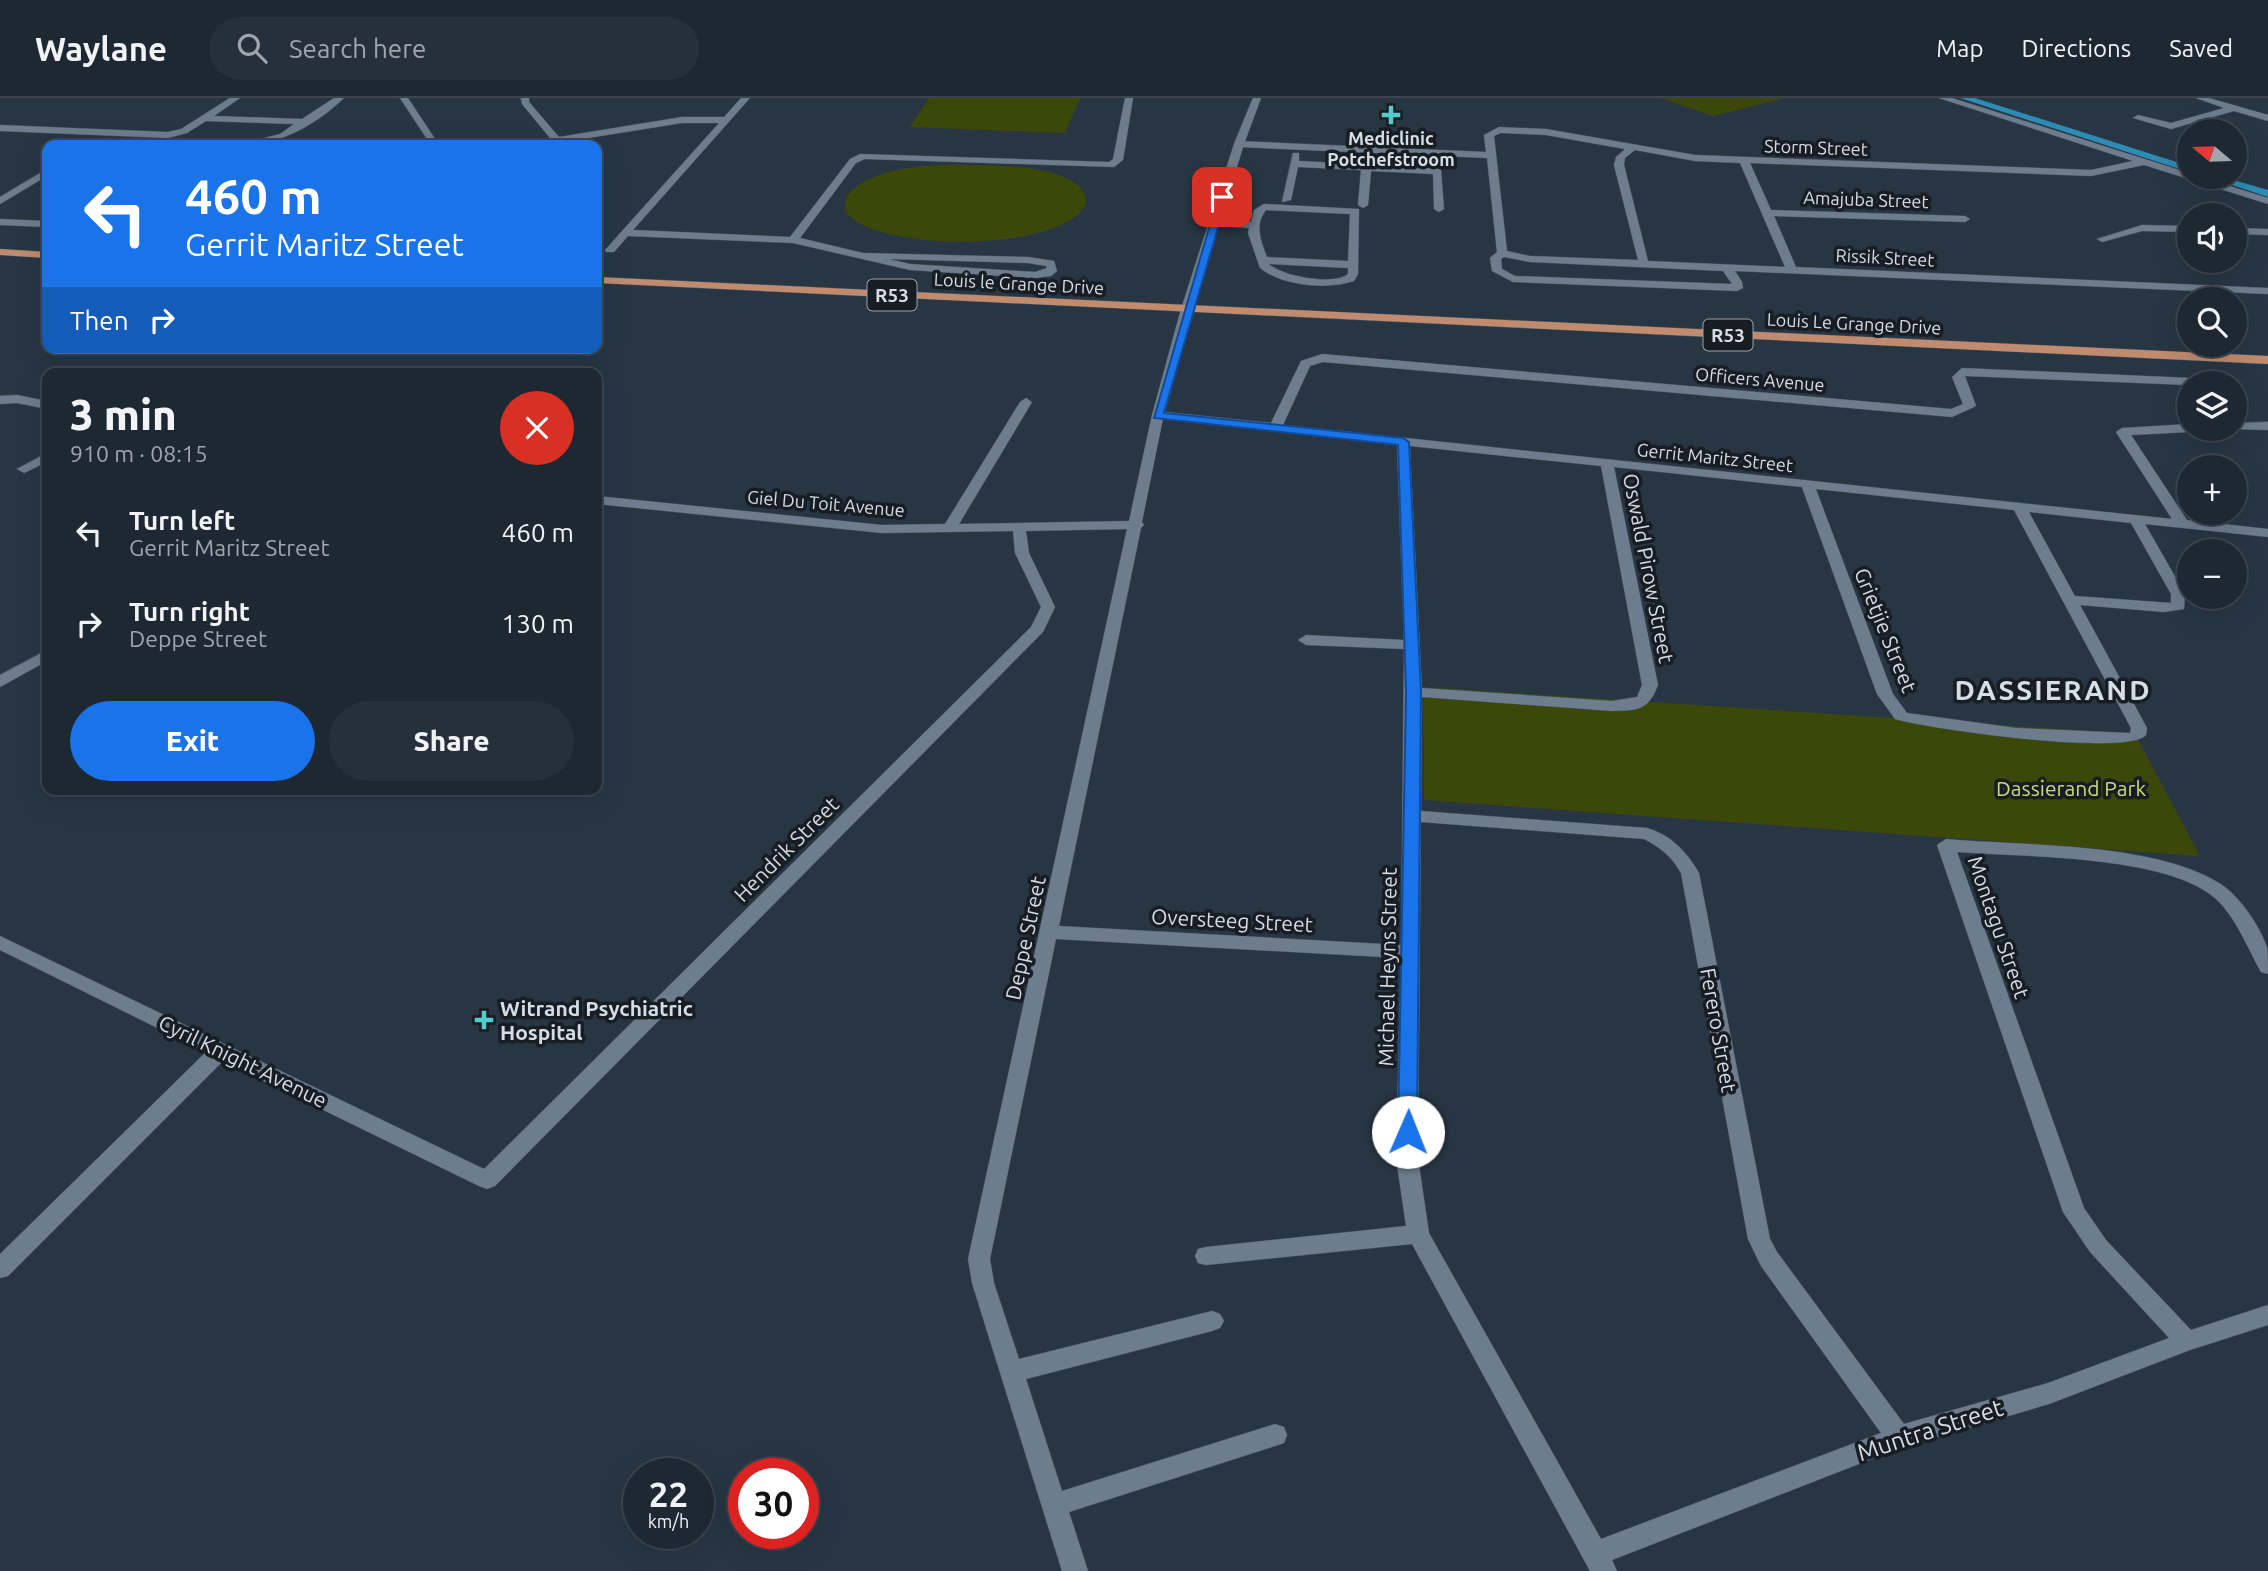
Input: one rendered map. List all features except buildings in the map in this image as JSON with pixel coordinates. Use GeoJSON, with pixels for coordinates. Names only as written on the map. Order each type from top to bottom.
{"type":"FeatureCollection","features":[{"type":"Feature","properties":{"kind":"main road"},"geometry":{"type":"LineString","coordinates":[[0,252],[42,255]]}},
{"type":"Feature","properties":{"kind":"main road","name":"Louis le Grange Drive"},"geometry":{"type":"LineString","coordinates":[[602,280],[1188,309]]}},
{"type":"Feature","properties":{"kind":"main road","name":"Louis Le Grange Drive"},"geometry":{"type":"LineString","coordinates":[[1188,309],[2268,360]]}},
{"type":"Feature","properties":{"kind":"street"},"geometry":{"type":"LineString","coordinates":[[0,128],[172,135],[236,98]]}},
{"type":"Feature","properties":{"kind":"street"},"geometry":{"type":"LineString","coordinates":[[268,140],[284,136],[340,98]]}},
{"type":"Feature","properties":{"kind":"street"},"geometry":{"type":"LineString","coordinates":[[404,98],[432,140]]}},
{"type":"Feature","properties":{"kind":"street"},"geometry":{"type":"LineString","coordinates":[[525,98],[525,102],[557,140]]}},
{"type":"Feature","properties":{"kind":"street"},"geometry":{"type":"LineString","coordinates":[[610,250],[747,98]]}},
{"type":"Feature","properties":{"kind":"street"},"geometry":{"type":"LineString","coordinates":[[793,240],[853,161],[863,156],[1094,166],[1116,163],[1129,98]]}},
{"type":"Feature","properties":{"kind":"street","name":"Deppe Street"},"geometry":{"type":"LineString","coordinates":[[1075,1571],[983,1283],[979,1259],[1137,525],[1158,415],[1213,223],[1257,98]]}},
{"type":"Feature","properties":{"kind":"street"},"geometry":{"type":"LineString","coordinates":[[1943,98],[2177,172]]}},
{"type":"Feature","properties":{"kind":"street"},"geometry":{"type":"LineString","coordinates":[[2204,99],[2268,118]]}},
{"type":"Feature","properties":{"kind":"street"},"geometry":{"type":"LineString","coordinates":[[2138,118],[2171,126],[2234,108]]}},
{"type":"Feature","properties":{"kind":"street"},"geometry":{"type":"LineString","coordinates":[[204,118],[305,122]]}},
{"type":"Feature","properties":{"kind":"street"},"geometry":{"type":"LineString","coordinates":[[575,140],[681,120],[726,120]]}},
{"type":"Feature","properties":{"kind":"street","name":"Storm Street"},"geometry":{"type":"LineString","coordinates":[[1491,156],[1490,132],[1546,132],[1678,157],[2091,173],[2111,171],[2143,162]]}},
{"type":"Feature","properties":{"kind":"street"},"geometry":{"type":"LineString","coordinates":[[1239,144],[1491,156],[1502,253],[1494,258],[1497,271],[1513,279],[1737,288],[1737,282],[1727,268]]}},
{"type":"Feature","properties":{"kind":"street"},"geometry":{"type":"LineString","coordinates":[[1632,148],[1619,164],[1644,265]]}},
{"type":"Feature","properties":{"kind":"street"},"geometry":{"type":"LineString","coordinates":[[1363,150],[1363,205]]}},
{"type":"Feature","properties":{"kind":"street"},"geometry":{"type":"LineString","coordinates":[[1437,153],[1439,209]]}},
{"type":"Feature","properties":{"kind":"street"},"geometry":{"type":"LineString","coordinates":[[1286,200],[1295,159],[1363,168],[1438,172]]}},
{"type":"Feature","properties":{"kind":"street"},"geometry":{"type":"LineString","coordinates":[[1744,160],[1792,270]]}},
{"type":"Feature","properties":{"kind":"street"},"geometry":{"type":"LineString","coordinates":[[0,201],[42,175]]}},
{"type":"Feature","properties":{"kind":"street"},"geometry":{"type":"LineString","coordinates":[[2231,189],[2268,201]]}},
{"type":"Feature","properties":{"kind":"street"},"geometry":{"type":"LineString","coordinates":[[1264,207],[1355,211],[1350,279],[1334,283],[1281,276],[1265,268],[1253,233],[1255,225],[1258,212],[1264,207]]}},
{"type":"Feature","properties":{"kind":"street","name":"Amajuba Street"},"geometry":{"type":"LineString","coordinates":[[1766,213],[1965,219]]}},
{"type":"Feature","properties":{"kind":"street"},"geometry":{"type":"LineString","coordinates":[[0,222],[42,224]]}},
{"type":"Feature","properties":{"kind":"street"},"geometry":{"type":"LineString","coordinates":[[1213,223],[1255,225]]}},
{"type":"Feature","properties":{"kind":"street"},"geometry":{"type":"LineString","coordinates":[[2102,239],[2142,228],[2177,229]]}},
{"type":"Feature","properties":{"kind":"street"},"geometry":{"type":"LineString","coordinates":[[2247,231],[2268,232]]}},
{"type":"Feature","properties":{"kind":"street"},"geometry":{"type":"LineString","coordinates":[[624,233],[793,240],[910,267],[940,271],[1035,275],[1047,274],[1053,269],[1050,263],[1028,260],[867,256]]}},
{"type":"Feature","properties":{"kind":"street","name":"Rissik Street"},"geometry":{"type":"LineString","coordinates":[[1502,253],[1530,259],[1644,265],[2268,291]]}},
{"type":"Feature","properties":{"kind":"street"},"geometry":{"type":"LineString","coordinates":[[1263,260],[1353,265]]}},
{"type":"Feature","properties":{"kind":"street","name":"Officers Avenue"},"geometry":{"type":"LineString","coordinates":[[1276,427],[1305,364],[1322,358],[1952,413],[1970,406],[1958,377],[1958,373],[1965,371],[2177,380]]}},
{"type":"Feature","properties":{"kind":"street"},"geometry":{"type":"LineString","coordinates":[[0,400],[41,403]]}},
{"type":"Feature","properties":{"kind":"street"},"geometry":{"type":"LineString","coordinates":[[949,528],[1026,402]]}},
{"type":"Feature","properties":{"kind":"street","name":"Gerrit Maritz Street"},"geometry":{"type":"LineString","coordinates":[[1158,415],[2177,523]]}},
{"type":"Feature","properties":{"kind":"street"},"geometry":{"type":"LineString","coordinates":[[2247,427],[2268,426]]}},
{"type":"Feature","properties":{"kind":"street"},"geometry":{"type":"LineString","coordinates":[[2177,429],[2122,432],[2177,515]]}},
{"type":"Feature","properties":{"kind":"street","name":"Michael Heyns Street"},"geometry":{"type":"LineString","coordinates":[[1403,442],[1414,692],[1407,1158],[1418,1234],[1600,1562]]}},
{"type":"Feature","properties":{"kind":"street"},"geometry":{"type":"LineString","coordinates":[[24,469],[42,460]]}},
{"type":"Feature","properties":{"kind":"street","name":"Oswald Pirow Street"},"geometry":{"type":"LineString","coordinates":[[1414,692],[1612,706],[1644,700],[1650,685],[1607,463]]}},
{"type":"Feature","properties":{"kind":"street","name":"Grietjie Street"},"geometry":{"type":"LineString","coordinates":[[1808,485],[1885,694],[1907,719],[2102,740],[2127,739],[2138,734],[2139,728],[2020,508]]}},
{"type":"Feature","properties":{"kind":"street","name":"Giel Du Toit Avenue"},"geometry":{"type":"LineString","coordinates":[[602,501],[882,529],[1137,525]]}},
{"type":"Feature","properties":{"kind":"street"},"geometry":{"type":"LineString","coordinates":[[2070,600],[2164,608],[2179,606],[2178,594],[2135,519]]}},
{"type":"Feature","properties":{"kind":"street","name":"Gerrit Maritz Street"},"geometry":{"type":"LineString","coordinates":[[2199,525],[2268,533]]}},
{"type":"Feature","properties":{"kind":"street","name":"Hendrik Street"},"geometry":{"type":"LineString","coordinates":[[487,1180],[1038,629],[1048,607],[1022,553],[1020,526]]}},
{"type":"Feature","properties":{"kind":"street"},"geometry":{"type":"LineString","coordinates":[[1306,639],[1412,645]]}},
{"type":"Feature","properties":{"kind":"street"},"geometry":{"type":"LineString","coordinates":[[0,682],[42,658]]}},
{"type":"Feature","properties":{"kind":"street","name":"Ferero Street"},"geometry":{"type":"LineString","coordinates":[[1412,816],[1647,834],[1669,845],[1685,863],[1690,873],[1759,1239],[1769,1259],[1899,1437]]}},
{"type":"Feature","properties":{"kind":"street","name":"Montagu Street"},"geometry":{"type":"LineString","coordinates":[[2187,1341],[2098,1246],[2074,1212],[1946,845],[2131,861],[2198,880],[2213,887],[2229,902],[2268,967]]}},
{"type":"Feature","properties":{"kind":"street","name":"Oversteeg Street"},"geometry":{"type":"LineString","coordinates":[[1049,932],[1411,952]]}},
{"type":"Feature","properties":{"kind":"street","name":"Cyril Knight Avenue"},"geometry":{"type":"LineString","coordinates":[[0,942],[103,995],[222,1049],[487,1180]]}},
{"type":"Feature","properties":{"kind":"street"},"geometry":{"type":"LineString","coordinates":[[0,1269],[222,1049]]}},
{"type":"Feature","properties":{"kind":"street"},"geometry":{"type":"LineString","coordinates":[[1206,1256],[1418,1234]]}},
{"type":"Feature","properties":{"kind":"street","name":"Muntra Street"},"geometry":{"type":"LineString","coordinates":[[1600,1562],[1899,1437],[2049,1393],[2187,1341],[2268,1315]]}},
{"type":"Feature","properties":{"kind":"street"},"geometry":{"type":"LineString","coordinates":[[1011,1372],[1212,1321]]}},
{"type":"Feature","properties":{"kind":"street"},"geometry":{"type":"LineString","coordinates":[[1054,1505],[1275,1435]]}},
{"type":"Feature","properties":{"kind":"green space"},"geometry":{"type":"Polygon","coordinates":[[[929,98],[1080,98],[1065,133],[910,127],[929,98]]]}},
{"type":"Feature","properties":{"kind":"green space"},"geometry":{"type":"Polygon","coordinates":[[[1661,98],[1785,98],[1713,116],[1661,98]]]}},
{"type":"Feature","properties":{"kind":"green space"},"geometry":{"type":"Polygon","coordinates":[[[949,165],[1005,166],[1051,173],[1070,180],[1082,190],[1086,204],[1070,220],[1043,232],[1007,239],[967,242],[891,235],[862,225],[845,211],[846,197],[867,180],[908,168],[949,165]]]}},
{"type":"Feature","properties":{"kind":"green space","name":"Dassierand Park"},"geometry":{"type":"Polygon","coordinates":[[[1423,687],[2135,734],[2200,856],[1424,800],[1423,687]]]}},
{"type":"Feature","properties":{"kind":"waterway"},"geometry":{"type":"LineString","coordinates":[[1965,98],[2177,165]]}},
{"type":"Feature","properties":{"kind":"waterway"},"geometry":{"type":"LineString","coordinates":[[2247,188],[2268,194]]}},
{"type":"Feature","properties":{"kind":"place","name":"Mediclinic Potchefstroom"},"geometry":{"type":"Point","coordinates":[1391,115]}},
{"type":"Feature","properties":{"kind":"place","name":"Witrand Psychiatric Hospital"},"geometry":{"type":"Point","coordinates":[484,1020]}},
{"type":"Feature","properties":{"kind":"district","name":"DASSIERAND"},"geometry":{"type":"Point","coordinates":[2053,689]}},
{"type":"Feature","properties":{"kind":"route"},"geometry":{"type":"LineString","coordinates":[[1222,197],[1158,415],[1403,442],[1414,692],[1408,1132]]}}]}
